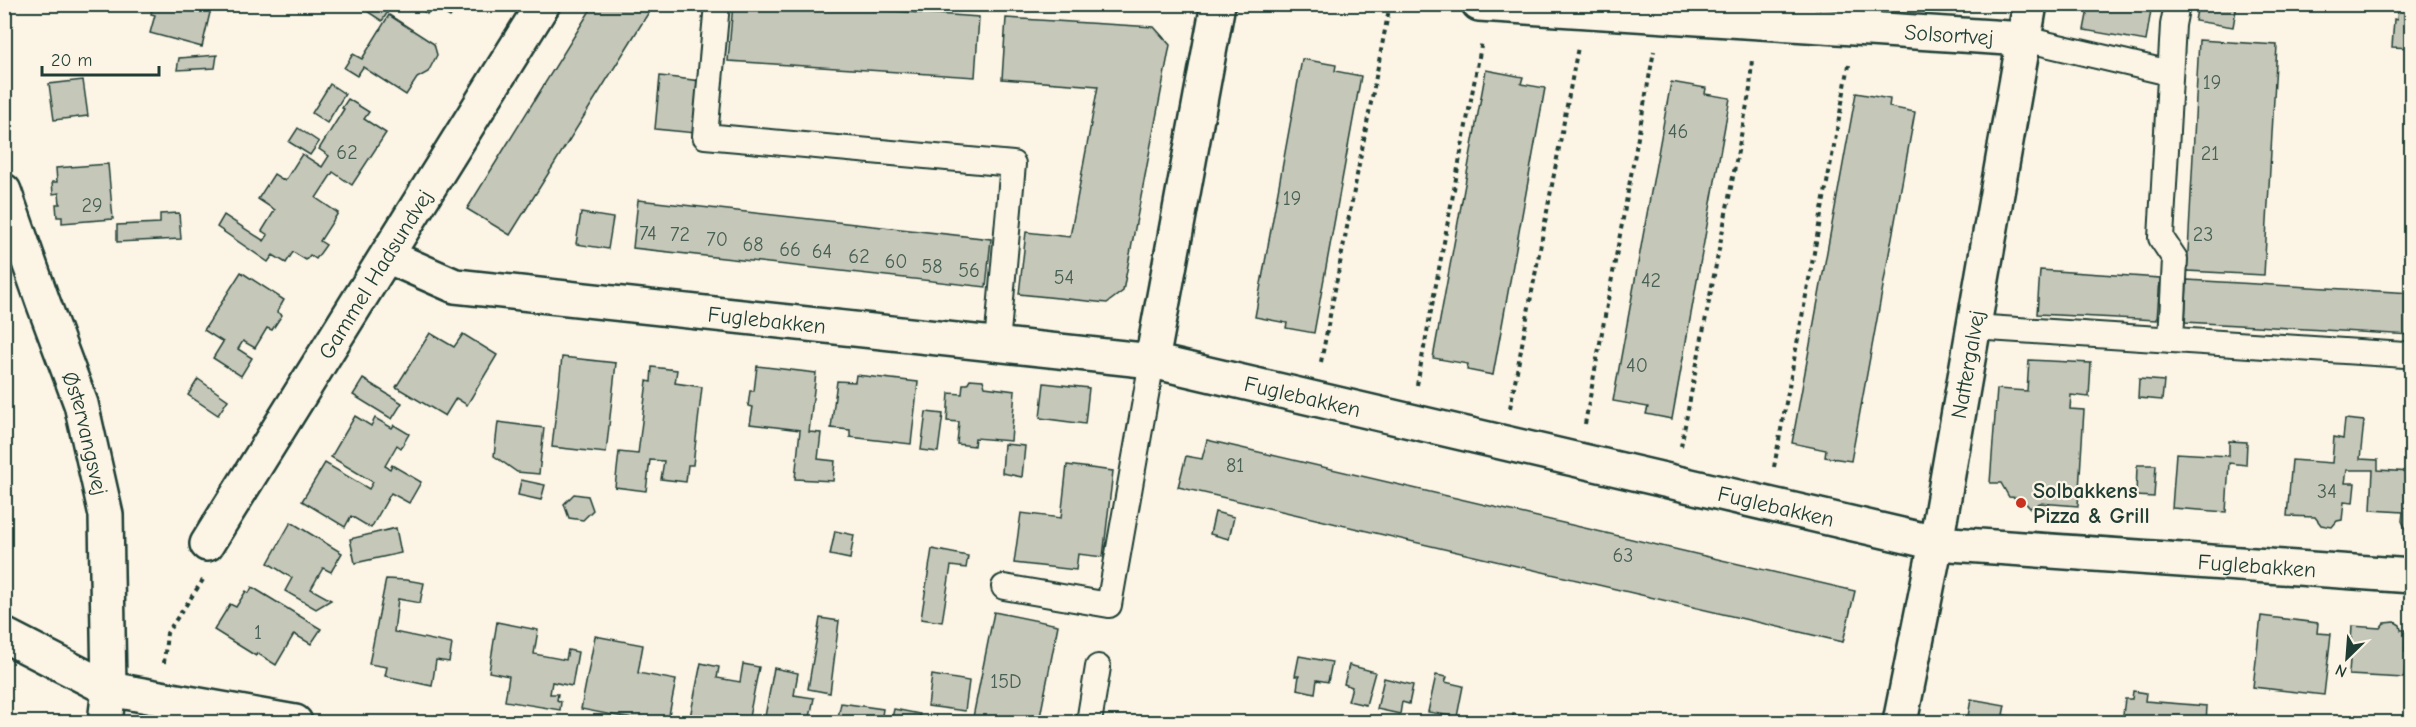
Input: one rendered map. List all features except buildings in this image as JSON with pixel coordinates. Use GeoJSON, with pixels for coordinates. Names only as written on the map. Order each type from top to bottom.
{"type":"FeatureCollection","features":[{"type":"Feature","properties":{"kind":"street","name":"Gammel Hadsundvej"},"geometry":{"type":"LineString","coordinates":[[207,544],[543,4]]}},
{"type":"Feature","properties":{"kind":"street"},"geometry":{"type":"LineString","coordinates":[[1152,361],[1218,4]]}},
{"type":"Feature","properties":{"kind":"street","name":"Solsortvej"},"geometry":{"type":"LineString","coordinates":[[1479,4],[2024,39]]}},
{"type":"Feature","properties":{"kind":"street","name":"Nattergalvej"},"geometry":{"type":"LineString","coordinates":[[1900,723],[1936,543],[2030,4]]}},
{"type":"Feature","properties":{"kind":"street","name":"Østervangsvej"},"geometry":{"type":"LineString","coordinates":[[4,191],[42,302],[81,404],[106,515],[109,689],[105,723]]}},
{"type":"Feature","properties":{"kind":"street","name":"Fuglebakken"},"geometry":{"type":"LineString","coordinates":[[387,256],[455,286],[1152,361],[1936,543],[2412,576]]}},
{"type":"Feature","properties":{"kind":"street"},"geometry":{"type":"LineString","coordinates":[[4,635],[109,689],[296,723]]}},
{"type":"Feature","properties":{"kind":"lane"},"geometry":{"type":"LineString","coordinates":[[717,4],[705,136],[1014,164],[997,344]]}},
{"type":"Feature","properties":{"kind":"lane"},"geometry":{"type":"LineString","coordinates":[[2171,340],[2175,259],[2161,238],[2173,25],[2177,4]]}},
{"type":"Feature","properties":{"kind":"lane"},"geometry":{"type":"LineString","coordinates":[[2024,39],[2170,73]]}},
{"type":"Feature","properties":{"kind":"lane"},"geometry":{"type":"LineString","coordinates":[[1973,327],[2405,355],[2412,352]]}},
{"type":"Feature","properties":{"kind":"lane"},"geometry":{"type":"LineString","coordinates":[[1004,587],[1109,605],[1152,361]]}},
{"type":"Feature","properties":{"kind":"lane"},"geometry":{"type":"LineString","coordinates":[[1089,723],[1098,667]]}},
{"type":"Feature","properties":{"kind":"path"},"geometry":{"type":"LineString","coordinates":[[1314,398],[1390,4]]}},
{"type":"Feature","properties":{"kind":"path"},"geometry":{"type":"LineString","coordinates":[[1410,420],[1488,5]]}},
{"type":"Feature","properties":{"kind":"path"},"geometry":{"type":"LineString","coordinates":[[1504,442],[1585,11]]}},
{"type":"Feature","properties":{"kind":"path"},"geometry":{"type":"LineString","coordinates":[[1579,460],[1661,16]]}},
{"type":"Feature","properties":{"kind":"path"},"geometry":{"type":"LineString","coordinates":[[1674,482],[1750,89],[1755,22]]}},
{"type":"Feature","properties":{"kind":"path"},"geometry":{"type":"LineString","coordinates":[[1767,504],[1856,28]]}},
{"type":"Feature","properties":{"kind":"path"},"geometry":{"type":"LineString","coordinates":[[159,698],[168,633],[216,560],[207,544]]}},
{"type":"Feature","properties":{"kind":"place","name":"Solbakkens Pizza & Grill"},"geometry":{"type":"Point","coordinates":[2021,503]}}]}
